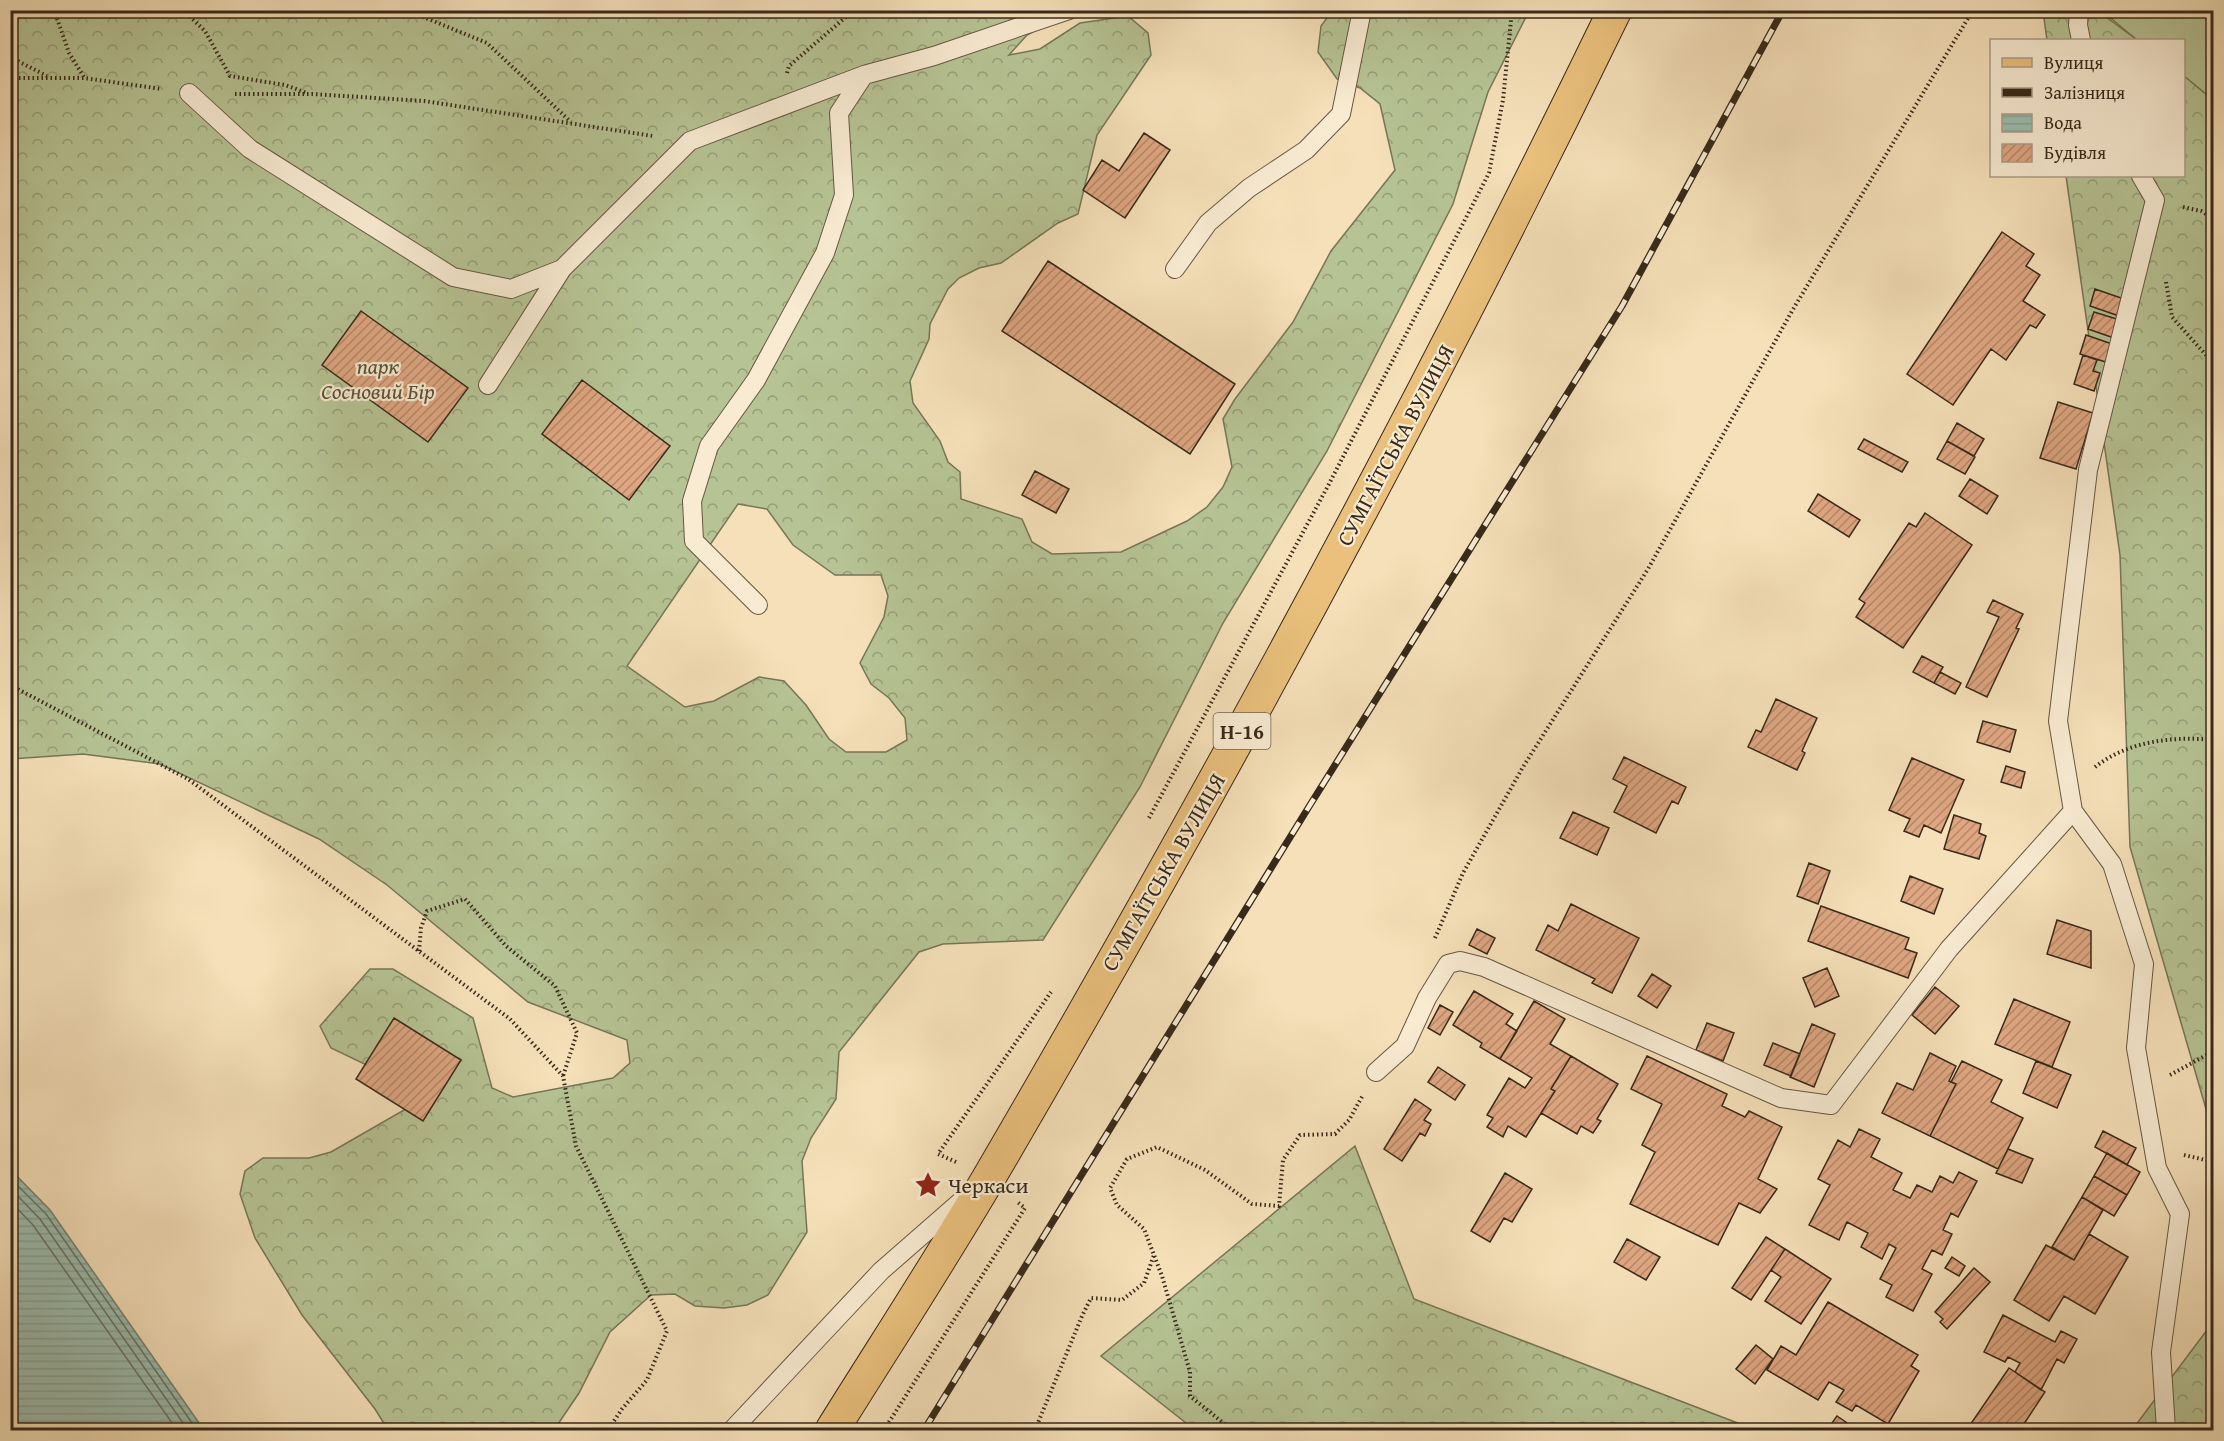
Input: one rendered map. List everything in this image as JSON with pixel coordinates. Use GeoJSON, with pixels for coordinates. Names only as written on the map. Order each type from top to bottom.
{"type":"FeatureCollection","features":[{"type":"Feature","properties":{"kind":"main road","name":"СУМГАЇТСЬКА ВУЛИЦЯ"},"geometry":{"type":"LineString","coordinates":[[832,1431],[989,1176],[1229,756],[1376,485],[1524,198],[1616,10]]}},
{"type":"Feature","properties":{"kind":"lane"},"geometry":{"type":"LineString","coordinates":[[488,385],[562,269],[690,141],[864,75],[934,56],[1069,10]]}},
{"type":"Feature","properties":{"kind":"lane"},"geometry":{"type":"LineString","coordinates":[[1175,269],[1208,223],[1249,188],[1306,150],[1341,114],[1362,10]]}},
{"type":"Feature","properties":{"kind":"lane"},"geometry":{"type":"LineString","coordinates":[[2079,10],[2078,25],[2081,39]]}},
{"type":"Feature","properties":{"kind":"lane"},"geometry":{"type":"LineString","coordinates":[[758,606],[694,541],[692,501],[709,446],[756,380],[825,253],[844,195],[839,113],[864,75]]}},
{"type":"Feature","properties":{"kind":"lane"},"geometry":{"type":"LineString","coordinates":[[189,93],[250,149],[453,277],[510,289],[562,269]]}},
{"type":"Feature","properties":{"kind":"lane"},"geometry":{"type":"LineString","coordinates":[[2142,177],[2155,200],[2088,470],[2058,721],[2073,811],[2112,864],[2144,964],[2136,1048],[2157,1168],[2180,1214],[2161,1352],[2166,1431]]}},
{"type":"Feature","properties":{"kind":"lane"},"geometry":{"type":"LineString","coordinates":[[1376,1072],[1406,1047],[1427,998],[1448,964],[1460,961],[1484,967],[1781,1098],[1831,1105],[1948,949],[2073,811]]}},
{"type":"Feature","properties":{"kind":"lane"},"geometry":{"type":"LineString","coordinates":[[732,1431],[881,1271],[989,1176]]}},
{"type":"Feature","properties":{"kind":"path"},"geometry":{"type":"LineString","coordinates":[[54,10],[69,53],[84,78]]}},
{"type":"Feature","properties":{"kind":"path"},"geometry":{"type":"LineString","coordinates":[[183,10],[205,32],[230,76],[285,85],[312,94]]}},
{"type":"Feature","properties":{"kind":"path"},"geometry":{"type":"LineString","coordinates":[[401,10],[487,44],[571,122]]}},
{"type":"Feature","properties":{"kind":"path"},"geometry":{"type":"LineString","coordinates":[[777,108],[789,66],[854,10]]}},
{"type":"Feature","properties":{"kind":"path"},"geometry":{"type":"LineString","coordinates":[[1503,100],[1512,10]]}},
{"type":"Feature","properties":{"kind":"path"},"geometry":{"type":"LineString","coordinates":[[1432,943],[1463,873],[1523,767],[1648,568],[1792,311],[1973,10]]}},
{"type":"Feature","properties":{"kind":"path"},"geometry":{"type":"LineString","coordinates":[[10,57],[49,77]]}},
{"type":"Feature","properties":{"kind":"path"},"geometry":{"type":"LineString","coordinates":[[10,78],[84,78],[189,93],[312,94],[424,100],[690,141]]}},
{"type":"Feature","properties":{"kind":"path"},"geometry":{"type":"LineString","coordinates":[[2165,270],[2172,317],[2214,364]]}},
{"type":"Feature","properties":{"kind":"path"},"geometry":{"type":"LineString","coordinates":[[10,685],[188,779],[510,1019],[563,1076]]}},
{"type":"Feature","properties":{"kind":"path"},"geometry":{"type":"LineString","coordinates":[[2073,811],[2096,766],[2140,743],[2191,738],[2214,741]]}},
{"type":"Feature","properties":{"kind":"path"},"geometry":{"type":"LineString","coordinates":[[418,951],[421,928],[427,911],[465,899],[506,946],[555,986],[577,1033],[563,1076],[576,1146],[667,1331],[647,1380],[622,1409],[608,1431]]}},
{"type":"Feature","properties":{"kind":"path"},"geometry":{"type":"LineString","coordinates":[[2143,1088],[2214,1051]]}},
{"type":"Feature","properties":{"kind":"path"},"geometry":{"type":"LineString","coordinates":[[1232,1431],[1190,1396],[1190,1372],[1154,1254],[1144,1229],[1117,1205],[1110,1188],[1127,1159],[1157,1147],[1204,1170],[1252,1203],[1279,1206],[1283,1160],[1300,1135],[1335,1134],[1349,1120],[1376,1072]]}},
{"type":"Feature","properties":{"kind":"path"},"geometry":{"type":"LineString","coordinates":[[1035,1431],[1091,1298],[1122,1300],[1144,1284],[1154,1254]]}},
{"type":"Feature","properties":{"kind":"green space"},"geometry":{"type":"Polygon","coordinates":[[[2101,10],[2213,11],[2213,100],[2185,77],[2185,39],[2136,39],[2101,10]]]}},
{"type":"Feature","properties":{"kind":"green space","name":"парк Сосновий Бір"},"geometry":{"type":"Polygon","coordinates":[[[10,11],[1072,11],[1027,35],[1009,55],[1040,49],[1080,23],[1128,16],[1148,33],[1151,55],[1097,135],[1078,214],[1058,223],[1001,263],[979,268],[959,278],[948,289],[930,324],[929,339],[910,381],[913,403],[940,441],[948,462],[960,472],[961,499],[1022,519],[1032,542],[1052,554],[1121,552],[1187,521],[1207,507],[1223,487],[1232,467],[1223,419],[1235,399],[1293,322],[1331,251],[1395,170],[1380,104],[1360,88],[1337,79],[1318,52],[1321,26],[1332,11],[1529,11],[1488,92],[1453,204],[1327,451],[1223,623],[1140,787],[1043,940],[943,944],[919,952],[839,1052],[836,1099],[811,1138],[802,1161],[807,1232],[768,1295],[747,1305],[724,1308],[695,1306],[675,1294],[651,1295],[610,1332],[579,1393],[554,1430],[388,1430],[375,1409],[302,1315],[255,1238],[240,1194],[245,1171],[263,1158],[309,1158],[331,1152],[418,1102],[398,1080],[331,1048],[320,1026],[370,969],[393,969],[473,1018],[492,1088],[513,1097],[613,1078],[630,1063],[627,1040],[528,1002],[387,885],[319,839],[160,764],[83,754],[11,759],[10,11]],[[738,504],[627,666],[685,707],[714,701],[759,677],[784,681],[806,705],[829,739],[846,752],[886,752],[907,740],[905,718],[889,698],[871,684],[860,663],[884,617],[888,596],[881,575],[835,575],[793,545],[767,509],[738,504]]]}},
{"type":"Feature","properties":{"kind":"green space"},"geometry":{"type":"Polygon","coordinates":[[[2043,11],[2098,11],[2136,39],[2047,39],[2043,11]]]}},
{"type":"Feature","properties":{"kind":"green space"},"geometry":{"type":"Polygon","coordinates":[[[2185,77],[2213,100],[2213,1133],[2130,847],[2120,555],[2066,177],[2185,177],[2185,77]]]}},
{"type":"Feature","properties":{"kind":"green space"},"geometry":{"type":"Polygon","coordinates":[[[1355,1146],[1414,1299],[1756,1430],[1195,1430],[1101,1356],[1355,1146]]]}},
{"type":"Feature","properties":{"kind":"green space"},"geometry":{"type":"Polygon","coordinates":[[[2213,1322],[2213,1430],[2132,1430],[2213,1322]]]}},
{"type":"Feature","properties":{"kind":"water"},"geometry":{"type":"Polygon","coordinates":[[[10,1169],[50,1210],[204,1430],[11,1430],[10,1169]]]}},
{"type":"Feature","properties":{"kind":"building"},"geometry":{"type":"Polygon","coordinates":[[[1144,133],[1170,150],[1125,218],[1083,190],[1102,160],[1119,171],[1144,133]]]}},
{"type":"Feature","properties":{"kind":"building"},"geometry":{"type":"Polygon","coordinates":[[[2002,232],[2034,254],[2026,266],[2040,275],[2023,301],[2045,315],[2036,328],[2030,325],[2006,360],[1991,349],[1953,405],[1907,374],[2002,232]]]}},
{"type":"Feature","properties":{"kind":"building"},"geometry":{"type":"Polygon","coordinates":[[[1048,261],[1235,384],[1190,454],[1002,331],[1048,261]]]}},
{"type":"Feature","properties":{"kind":"building"},"geometry":{"type":"Polygon","coordinates":[[[2095,289],[2127,300],[2122,317],[2090,306],[2095,289]]]}},
{"type":"Feature","properties":{"kind":"building"},"geometry":{"type":"Polygon","coordinates":[[[361,311],[468,388],[428,442],[322,365],[361,311]]]}},
{"type":"Feature","properties":{"kind":"building"},"geometry":{"type":"Polygon","coordinates":[[[2094,312],[2120,320],[2114,338],[2088,329],[2094,312]]]}},
{"type":"Feature","properties":{"kind":"building"},"geometry":{"type":"Polygon","coordinates":[[[2086,335],[2115,345],[2109,363],[2080,354],[2086,335]]]}},
{"type":"Feature","properties":{"kind":"building"},"geometry":{"type":"Polygon","coordinates":[[[2083,355],[2097,360],[2093,371],[2100,373],[2094,391],[2074,384],[2083,355]]]}},
{"type":"Feature","properties":{"kind":"building"},"geometry":{"type":"Polygon","coordinates":[[[582,380],[670,446],[629,500],[542,434],[582,380]]]}},
{"type":"Feature","properties":{"kind":"building"},"geometry":{"type":"Polygon","coordinates":[[[2058,402],[2093,413],[2076,469],[2040,458],[2058,402]]]}},
{"type":"Feature","properties":{"kind":"building"},"geometry":{"type":"Polygon","coordinates":[[[1957,423],[1984,439],[1974,456],[1947,441],[1957,423]]]}},
{"type":"Feature","properties":{"kind":"building"},"geometry":{"type":"Polygon","coordinates":[[[1864,439],[1908,462],[1902,472],[1858,449],[1864,439]]]}},
{"type":"Feature","properties":{"kind":"building"},"geometry":{"type":"Polygon","coordinates":[[[1947,441],[1975,457],[1965,474],[1937,459],[1947,441]]]}},
{"type":"Feature","properties":{"kind":"building"},"geometry":{"type":"Polygon","coordinates":[[[1035,471],[1069,489],[1056,513],[1022,495],[1035,471]]]}},
{"type":"Feature","properties":{"kind":"building"},"geometry":{"type":"Polygon","coordinates":[[[1970,479],[1998,496],[1987,514],[1959,496],[1970,479]]]}},
{"type":"Feature","properties":{"kind":"building"},"geometry":{"type":"Polygon","coordinates":[[[1818,494],[1860,520],[1849,537],[1808,511],[1818,494]]]}},
{"type":"Feature","properties":{"kind":"building"},"geometry":{"type":"Polygon","coordinates":[[[1925,513],[1972,545],[1903,648],[1856,617],[1865,603],[1859,599],[1909,523],[1916,527],[1925,513]]]}},
{"type":"Feature","properties":{"kind":"building"},"geometry":{"type":"Polygon","coordinates":[[[1993,600],[2023,614],[2016,628],[2019,629],[1987,697],[1966,687],[1999,617],[1987,612],[1993,600]]]}},
{"type":"Feature","properties":{"kind":"building"},"geometry":{"type":"Polygon","coordinates":[[[1922,656],[1943,667],[1934,683],[1913,672],[1922,656]]]}},
{"type":"Feature","properties":{"kind":"building"},"geometry":{"type":"Polygon","coordinates":[[[1940,672],[1961,683],[1955,694],[1934,683],[1940,672]]]}},
{"type":"Feature","properties":{"kind":"building"},"geometry":{"type":"Polygon","coordinates":[[[1776,699],[1817,718],[1802,751],[1805,753],[1797,770],[1748,747],[1756,730],[1761,732],[1776,699]]]}},
{"type":"Feature","properties":{"kind":"building"},"geometry":{"type":"Polygon","coordinates":[[[1983,721],[2016,730],[2010,752],[1977,742],[1983,721]]]}},
{"type":"Feature","properties":{"kind":"building"},"geometry":{"type":"Polygon","coordinates":[[[1624,757],[1686,787],[1678,804],[1672,801],[1656,833],[1614,812],[1627,786],[1613,779],[1624,757]]]}},
{"type":"Feature","properties":{"kind":"building"},"geometry":{"type":"Polygon","coordinates":[[[1912,758],[1964,780],[1941,833],[1924,825],[1919,837],[1904,831],[1910,819],[1889,810],[1912,758]]]}},
{"type":"Feature","properties":{"kind":"building"},"geometry":{"type":"Polygon","coordinates":[[[2006,766],[2025,772],[2021,788],[2001,782],[2006,766]]]}},
{"type":"Feature","properties":{"kind":"building"},"geometry":{"type":"Polygon","coordinates":[[[1573,812],[1609,828],[1597,855],[1560,838],[1573,812]]]}},
{"type":"Feature","properties":{"kind":"building"},"geometry":{"type":"Polygon","coordinates":[[[1954,815],[1981,824],[1979,833],[1986,836],[1979,859],[1944,849],[1954,815]]]}},
{"type":"Feature","properties":{"kind":"building"},"geometry":{"type":"Polygon","coordinates":[[[1809,863],[1830,871],[1818,904],[1797,896],[1809,863]]]}},
{"type":"Feature","properties":{"kind":"building"},"geometry":{"type":"Polygon","coordinates":[[[1910,876],[1943,889],[1934,914],[1901,901],[1910,876]]]}},
{"type":"Feature","properties":{"kind":"building"},"geometry":{"type":"Polygon","coordinates":[[[1571,904],[1639,938],[1612,993],[1592,983],[1595,979],[1536,950],[1548,925],[1558,931],[1571,904]]]}},
{"type":"Feature","properties":{"kind":"building"},"geometry":{"type":"Polygon","coordinates":[[[1821,906],[1909,938],[1905,949],[1917,953],[1908,978],[1808,941],[1821,906]]]}},
{"type":"Feature","properties":{"kind":"building"},"geometry":{"type":"Polygon","coordinates":[[[2057,920],[2091,931],[2091,968],[2047,954],[2057,920]]]}},
{"type":"Feature","properties":{"kind":"building"},"geometry":{"type":"Polygon","coordinates":[[[1477,929],[1495,938],[1487,954],[1469,945],[1477,929]]]}},
{"type":"Feature","properties":{"kind":"building"},"geometry":{"type":"Polygon","coordinates":[[[1827,968],[1839,996],[1815,1007],[1803,978],[1827,968]]]}},
{"type":"Feature","properties":{"kind":"building"},"geometry":{"type":"Polygon","coordinates":[[[1652,974],[1671,986],[1657,1008],[1638,996],[1652,974]]]}},
{"type":"Feature","properties":{"kind":"building"},"geometry":{"type":"Polygon","coordinates":[[[1935,987],[1959,1006],[1935,1034],[1912,1015],[1935,987]]]}},
{"type":"Feature","properties":{"kind":"building"},"geometry":{"type":"Polygon","coordinates":[[[1474,991],[1513,1014],[1506,1024],[1517,1031],[1500,1059],[1480,1047],[1482,1043],[1453,1025],[1474,991]]]}},
{"type":"Feature","properties":{"kind":"building"},"geometry":{"type":"Polygon","coordinates":[[[2014,999],[2070,1022],[2052,1067],[1995,1044],[2014,999]]]}},
{"type":"Feature","properties":{"kind":"building"},"geometry":{"type":"Polygon","coordinates":[[[1534,1001],[1565,1019],[1550,1044],[1571,1056],[1551,1089],[1555,1091],[1526,1137],[1508,1126],[1503,1137],[1487,1127],[1493,1118],[1487,1115],[1509,1078],[1525,1088],[1532,1078],[1500,1059],[1534,1001]]]}},
{"type":"Feature","properties":{"kind":"building"},"geometry":{"type":"Polygon","coordinates":[[[1440,1005],[1453,1012],[1440,1035],[1428,1028],[1440,1005]]]}},
{"type":"Feature","properties":{"kind":"building"},"geometry":{"type":"Polygon","coordinates":[[[394,1018],[461,1060],[423,1121],[356,1079],[394,1018]]]}},
{"type":"Feature","properties":{"kind":"building"},"geometry":{"type":"Polygon","coordinates":[[[1707,1023],[1734,1033],[1723,1061],[1696,1050],[1707,1023]]]}},
{"type":"Feature","properties":{"kind":"building"},"geometry":{"type":"Polygon","coordinates":[[[1812,1024],[1835,1034],[1814,1087],[1790,1077],[1812,1024]]]}},
{"type":"Feature","properties":{"kind":"building"},"geometry":{"type":"Polygon","coordinates":[[[1773,1043],[1800,1054],[1791,1076],[1764,1065],[1773,1043]]]}},
{"type":"Feature","properties":{"kind":"building"},"geometry":{"type":"Polygon","coordinates":[[[1930,1053],[1956,1066],[1949,1081],[1956,1084],[1930,1136],[1882,1113],[1897,1083],[1913,1090],[1930,1053]]]}},
{"type":"Feature","properties":{"kind":"building"},"geometry":{"type":"Polygon","coordinates":[[[1571,1056],[1618,1084],[1597,1119],[1601,1121],[1593,1133],[1581,1126],[1577,1134],[1541,1113],[1555,1091],[1551,1089],[1571,1056]]]}},
{"type":"Feature","properties":{"kind":"building"},"geometry":{"type":"Polygon","coordinates":[[[1647,1056],[1727,1094],[1722,1106],[1745,1117],[1749,1111],[1782,1127],[1758,1179],[1777,1189],[1760,1213],[1739,1203],[1718,1245],[1630,1204],[1655,1152],[1642,1145],[1662,1104],[1631,1089],[1647,1056]]]}},
{"type":"Feature","properties":{"kind":"building"},"geometry":{"type":"Polygon","coordinates":[[[1962,1061],[2002,1080],[1991,1102],[2023,1118],[1998,1169],[1930,1136],[1956,1084],[1951,1082],[1962,1061]]]}},
{"type":"Feature","properties":{"kind":"building"},"geometry":{"type":"Polygon","coordinates":[[[2036,1061],[2071,1075],[2057,1108],[2023,1093],[2036,1061]]]}},
{"type":"Feature","properties":{"kind":"building"},"geometry":{"type":"Polygon","coordinates":[[[1438,1067],[1465,1085],[1455,1100],[1428,1082],[1438,1067]]]}},
{"type":"Feature","properties":{"kind":"building"},"geometry":{"type":"Polygon","coordinates":[[[1415,1099],[1431,1110],[1424,1120],[1431,1124],[1425,1136],[1420,1133],[1402,1161],[1384,1149],[1415,1099]]]}},
{"type":"Feature","properties":{"kind":"building"},"geometry":{"type":"Polygon","coordinates":[[[1859,1129],[1880,1139],[1871,1157],[1902,1173],[1893,1190],[1910,1198],[1917,1185],[1932,1192],[1940,1176],[1953,1183],[1959,1172],[1977,1181],[1958,1217],[1951,1213],[1943,1230],[1952,1234],[1942,1255],[1932,1250],[1922,1269],[1932,1274],[1913,1311],[1886,1297],[1892,1285],[1880,1279],[1896,1248],[1889,1244],[1882,1259],[1861,1247],[1868,1233],[1847,1222],[1839,1240],[1809,1225],[1830,1185],[1818,1179],[1838,1140],[1850,1147],[1859,1129]]]}},
{"type":"Feature","properties":{"kind":"building"},"geometry":{"type":"Polygon","coordinates":[[[2103,1131],[2136,1148],[2127,1165],[2095,1147],[2103,1131]]]}},
{"type":"Feature","properties":{"kind":"building"},"geometry":{"type":"Polygon","coordinates":[[[2008,1149],[2033,1159],[2022,1183],[1996,1173],[2008,1149]]]}},
{"type":"Feature","properties":{"kind":"building"},"geometry":{"type":"Polygon","coordinates":[[[2107,1153],[2140,1172],[2127,1195],[2094,1176],[2107,1153]]]}},
{"type":"Feature","properties":{"kind":"building"},"geometry":{"type":"Polygon","coordinates":[[[1505,1173],[1532,1189],[1512,1222],[1504,1218],[1490,1242],[1471,1231],[1505,1173]]]}},
{"type":"Feature","properties":{"kind":"building"},"geometry":{"type":"Polygon","coordinates":[[[2094,1176],[2127,1195],[2114,1216],[2082,1197],[2094,1176]]]}},
{"type":"Feature","properties":{"kind":"building"},"geometry":{"type":"Polygon","coordinates":[[[2082,1197],[2103,1210],[2074,1260],[2052,1247],[2082,1197]]]}},
{"type":"Feature","properties":{"kind":"building"},"geometry":{"type":"Polygon","coordinates":[[[2089,1234],[2128,1257],[2095,1314],[2064,1296],[2049,1321],[2014,1300],[2046,1245],[2074,1260],[2089,1234]]]}},
{"type":"Feature","properties":{"kind":"building"},"geometry":{"type":"Polygon","coordinates":[[[1766,1237],[1785,1249],[1751,1300],[1732,1288],[1766,1237]]]}},
{"type":"Feature","properties":{"kind":"building"},"geometry":{"type":"Polygon","coordinates":[[[1627,1239],[1660,1257],[1646,1280],[1614,1262],[1627,1239]]]}},
{"type":"Feature","properties":{"kind":"building"},"geometry":{"type":"Polygon","coordinates":[[[1785,1249],[1831,1279],[1801,1324],[1765,1301],[1781,1277],[1771,1270],[1785,1249]]]}},
{"type":"Feature","properties":{"kind":"building"},"geometry":{"type":"Polygon","coordinates":[[[1952,1257],[1965,1266],[1959,1276],[1945,1268],[1952,1257]]]}},
{"type":"Feature","properties":{"kind":"building"},"geometry":{"type":"Polygon","coordinates":[[[1974,1268],[1990,1282],[1947,1329],[1940,1322],[1943,1319],[1935,1312],[1974,1268]]]}},
{"type":"Feature","properties":{"kind":"building"},"geometry":{"type":"Polygon","coordinates":[[[1828,1302],[1918,1355],[1911,1366],[1919,1371],[1888,1424],[1856,1405],[1852,1411],[1836,1402],[1844,1390],[1829,1382],[1818,1400],[1767,1370],[1781,1346],[1796,1355],[1828,1302]]]}},
{"type":"Feature","properties":{"kind":"building"},"geometry":{"type":"Polygon","coordinates":[[[2003,1315],[2055,1342],[2061,1331],[2077,1339],[2064,1363],[2057,1359],[2041,1390],[2015,1372],[2020,1363],[2008,1357],[2005,1362],[1984,1352],[2003,1315]]]}},
{"type":"Feature","properties":{"kind":"building"},"geometry":{"type":"Polygon","coordinates":[[[1756,1345],[1773,1359],[1755,1384],[1736,1369],[1756,1345]]]}},
{"type":"Feature","properties":{"kind":"building"},"geometry":{"type":"Polygon","coordinates":[[[2009,1368],[2045,1392],[2020,1430],[1978,1430],[1970,1425],[2009,1368]]]}},
{"type":"Feature","properties":{"kind":"building"},"geometry":{"type":"Polygon","coordinates":[[[1837,1416],[1853,1427],[1851,1430],[1827,1430],[1837,1416]]]}},
{"type":"Feature","properties":{"kind":"railway"},"geometry":{"type":"LineString","coordinates":[[924,1430],[1310,805],[1622,306],[1783,10]]}},
{"type":"Feature","properties":{"kind":"place","name":"Черкаси"},"geometry":{"type":"Point","coordinates":[928,1185]}}]}
